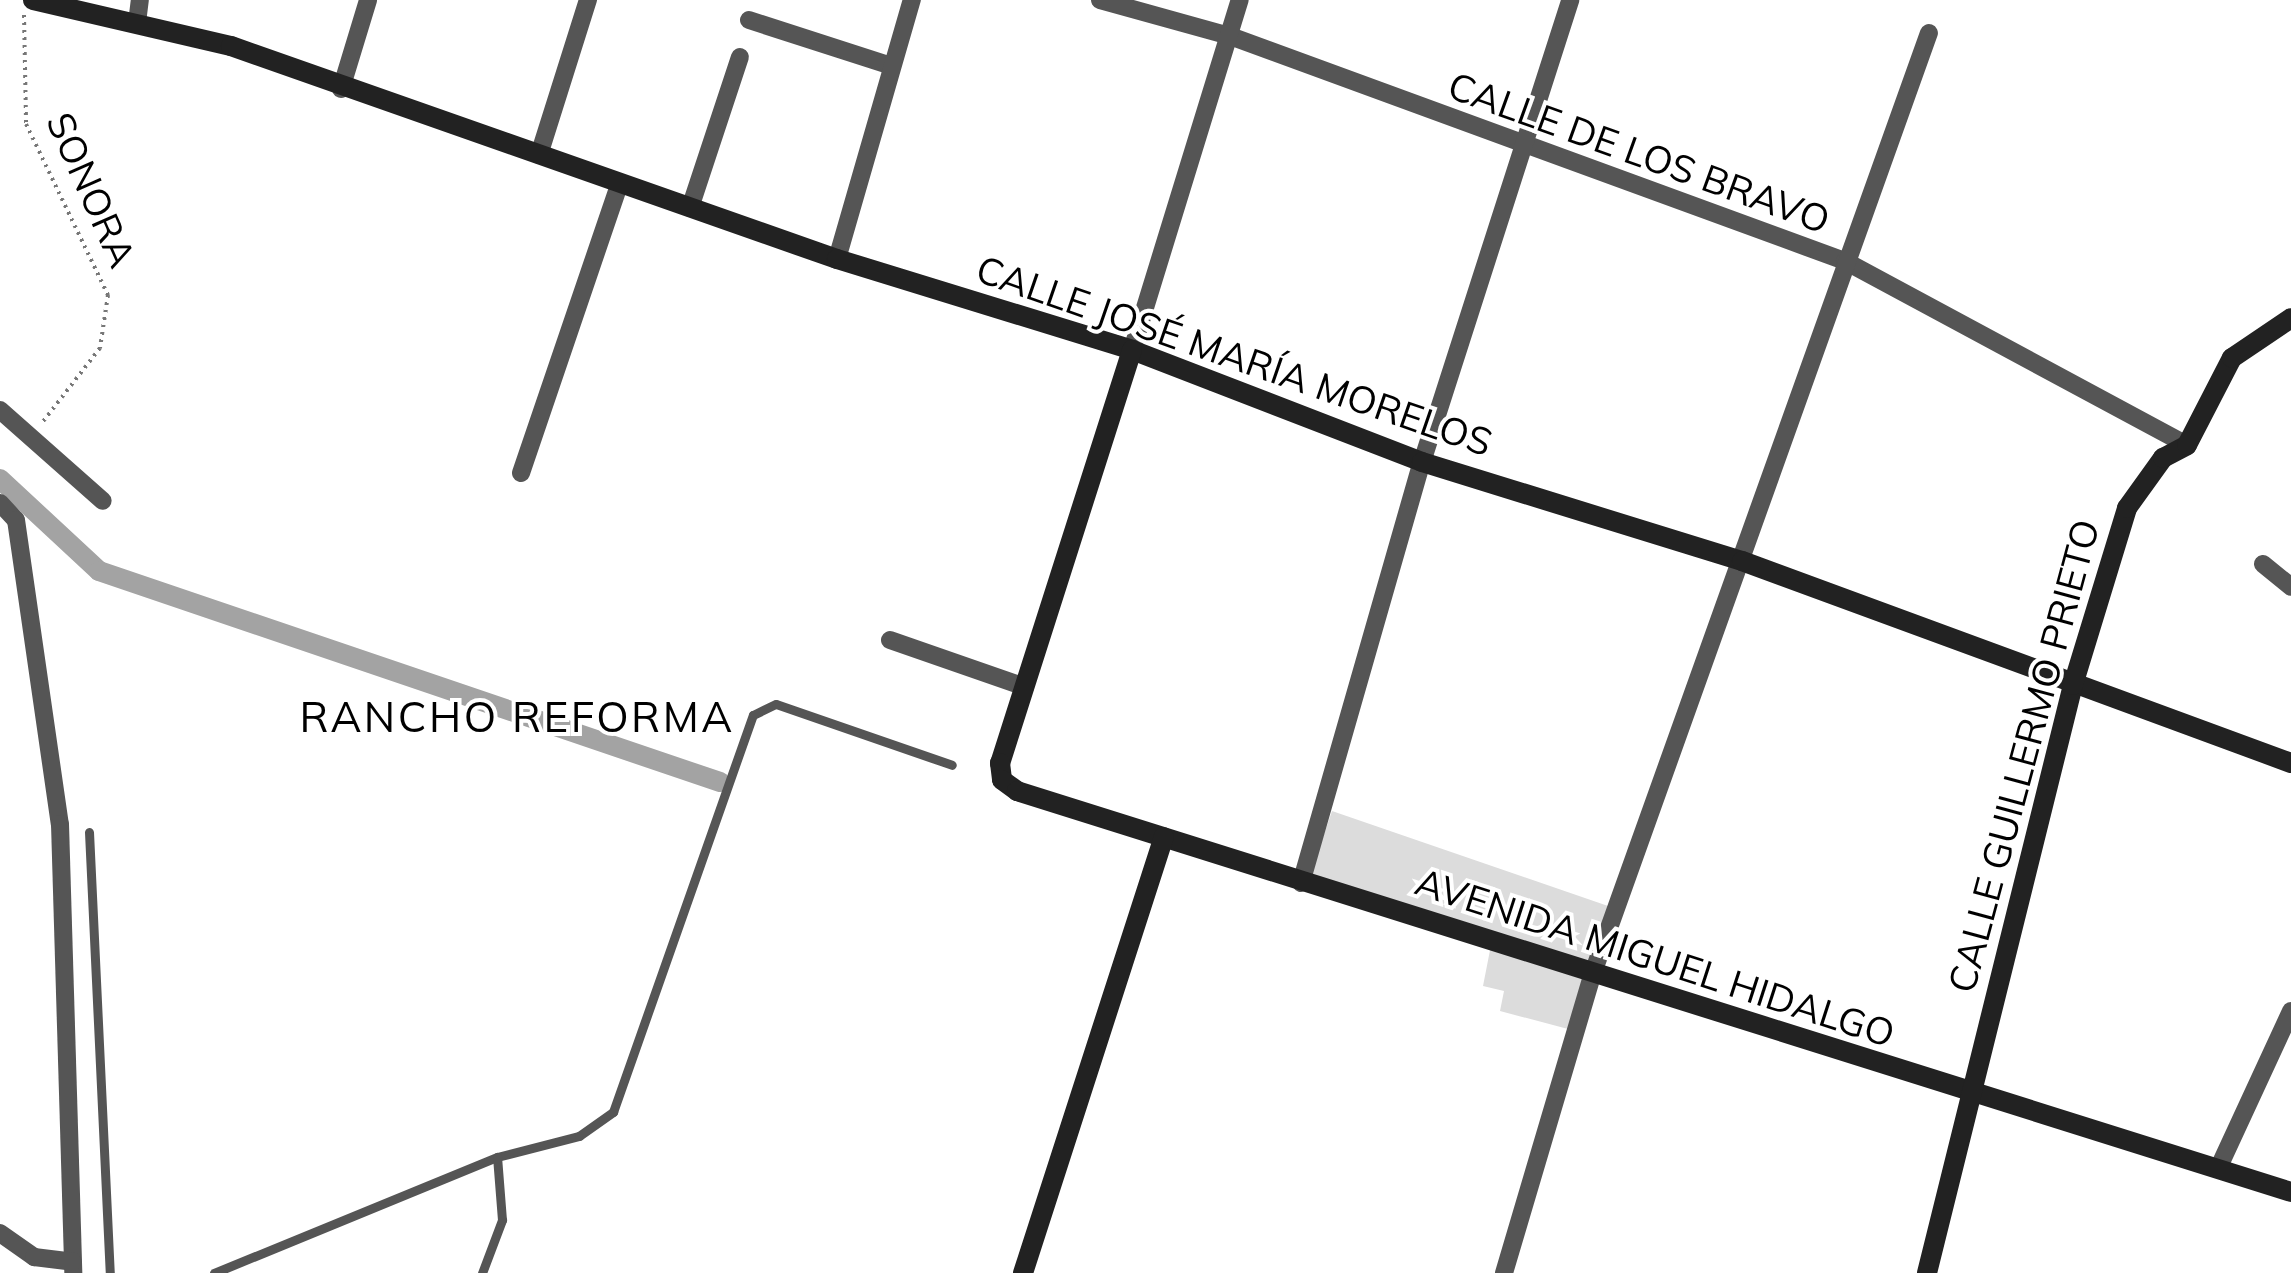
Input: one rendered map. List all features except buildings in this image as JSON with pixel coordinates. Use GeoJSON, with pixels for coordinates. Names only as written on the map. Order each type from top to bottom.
{"type":"FeatureCollection","features":[{"type":"Feature","properties":{"kind":"street","name":"CALLE JOSÉ MARÍA MORELOS"},"geometry":{"type":"LineString","coordinates":[[33,0],[231,46],[341,89],[837,259],[1132,350],[1422,462],[1742,561],[2291,764]]}},
{"type":"Feature","properties":{"kind":"street"},"geometry":{"type":"LineString","coordinates":[[138,23],[140,0]]}},
{"type":"Feature","properties":{"kind":"street"},"geometry":{"type":"LineString","coordinates":[[341,89],[368,0]]}},
{"type":"Feature","properties":{"kind":"street"},"geometry":{"type":"LineString","coordinates":[[540,155],[588,0]]}},
{"type":"Feature","properties":{"kind":"street"},"geometry":{"type":"LineString","coordinates":[[837,259],[912,0]]}},
{"type":"Feature","properties":{"kind":"street","name":"CALLE DE LOS BRAVO"},"geometry":{"type":"LineString","coordinates":[[1100,0],[1230,36],[1524,150],[1694,200],[1844,261],[2186,445]]}},
{"type":"Feature","properties":{"kind":"street"},"geometry":{"type":"LineString","coordinates":[[890,640],[1024,687],[1240,0]]}},
{"type":"Feature","properties":{"kind":"street"},"geometry":{"type":"LineString","coordinates":[[1301,884],[1422,462],[1570,0]]}},
{"type":"Feature","properties":{"kind":"street"},"geometry":{"type":"LineString","coordinates":[[750,20],[891,66]]}},
{"type":"Feature","properties":{"kind":"street"},"geometry":{"type":"LineString","coordinates":[[1504,1273],[1594,970],[1742,561],[1844,261],[1929,33]]}},
{"type":"Feature","properties":{"kind":"street"},"geometry":{"type":"LineString","coordinates":[[690,208],[740,57]]}},
{"type":"Feature","properties":{"kind":"street"},"geometry":{"type":"LineString","coordinates":[[522,473],[620,183]]}},
{"type":"Feature","properties":{"kind":"street","name":"CALLE GUILLERMO PRIETO"},"geometry":{"type":"LineString","coordinates":[[1927,1273],[2072,684],[2127,508],[2163,458],[2186,445],[2232,358],[2291,318]]}},
{"type":"Feature","properties":{"kind":"street"},"geometry":{"type":"LineString","coordinates":[[0,410],[103,501]]}},
{"type":"Feature","properties":{"kind":"street"},"geometry":{"type":"LineString","coordinates":[[0,503],[16,520],[60,824],[73,1268],[34,1257],[0,1233]]}},
{"type":"Feature","properties":{"kind":"street"},"geometry":{"type":"LineString","coordinates":[[2263,564],[2291,587]]}},
{"type":"Feature","properties":{"kind":"street","name":"AVENIDA MIGUEL HIDALGO"},"geometry":{"type":"LineString","coordinates":[[1024,687],[1002,780],[1301,884],[1594,970],[1972,1096],[2291,1192]]}},
{"type":"Feature","properties":{"kind":"street"},"geometry":{"type":"LineString","coordinates":[[1023,1273],[1164,838]]}},
{"type":"Feature","properties":{"kind":"street"},"geometry":{"type":"LineString","coordinates":[[2218,1170],[2291,1011]]}},
{"type":"Feature","properties":{"kind":"lane"},"geometry":{"type":"LineString","coordinates":[[214,1273],[497,1157],[580,1136],[613,1112],[753,715],[776,704],[952,764]]}},
{"type":"Feature","properties":{"kind":"lane"},"geometry":{"type":"LineString","coordinates":[[89,832],[110,1273]]}},
{"type":"Feature","properties":{"kind":"lane"},"geometry":{"type":"LineString","coordinates":[[482,1273],[502,1220],[497,1157]]}},
{"type":"Feature","properties":{"kind":"path","name":"SONORA"},"geometry":{"type":"LineString","coordinates":[[23,0],[26,124],[108,294],[109,322],[100,348],[30,437]]}},
{"type":"Feature","properties":{"kind":"shaded area"},"geometry":{"type":"Polygon","coordinates":[[[1332,811],[1608,906],[1587,968],[1311,873],[1332,811]]]}},
{"type":"Feature","properties":{"kind":"shaded area"},"geometry":{"type":"Polygon","coordinates":[[[1492,940],[1586,973],[1568,1029],[1500,1011],[1504,991],[1483,986],[1492,940]]]}},
{"type":"Feature","properties":{"kind":"waterway"},"geometry":{"type":"LineString","coordinates":[[0,479],[99,571],[720,782]]}},
{"type":"Feature","properties":{"kind":"district","name":"RANCHO REFORMA"},"geometry":{"type":"Point","coordinates":[517,717]}}]}
